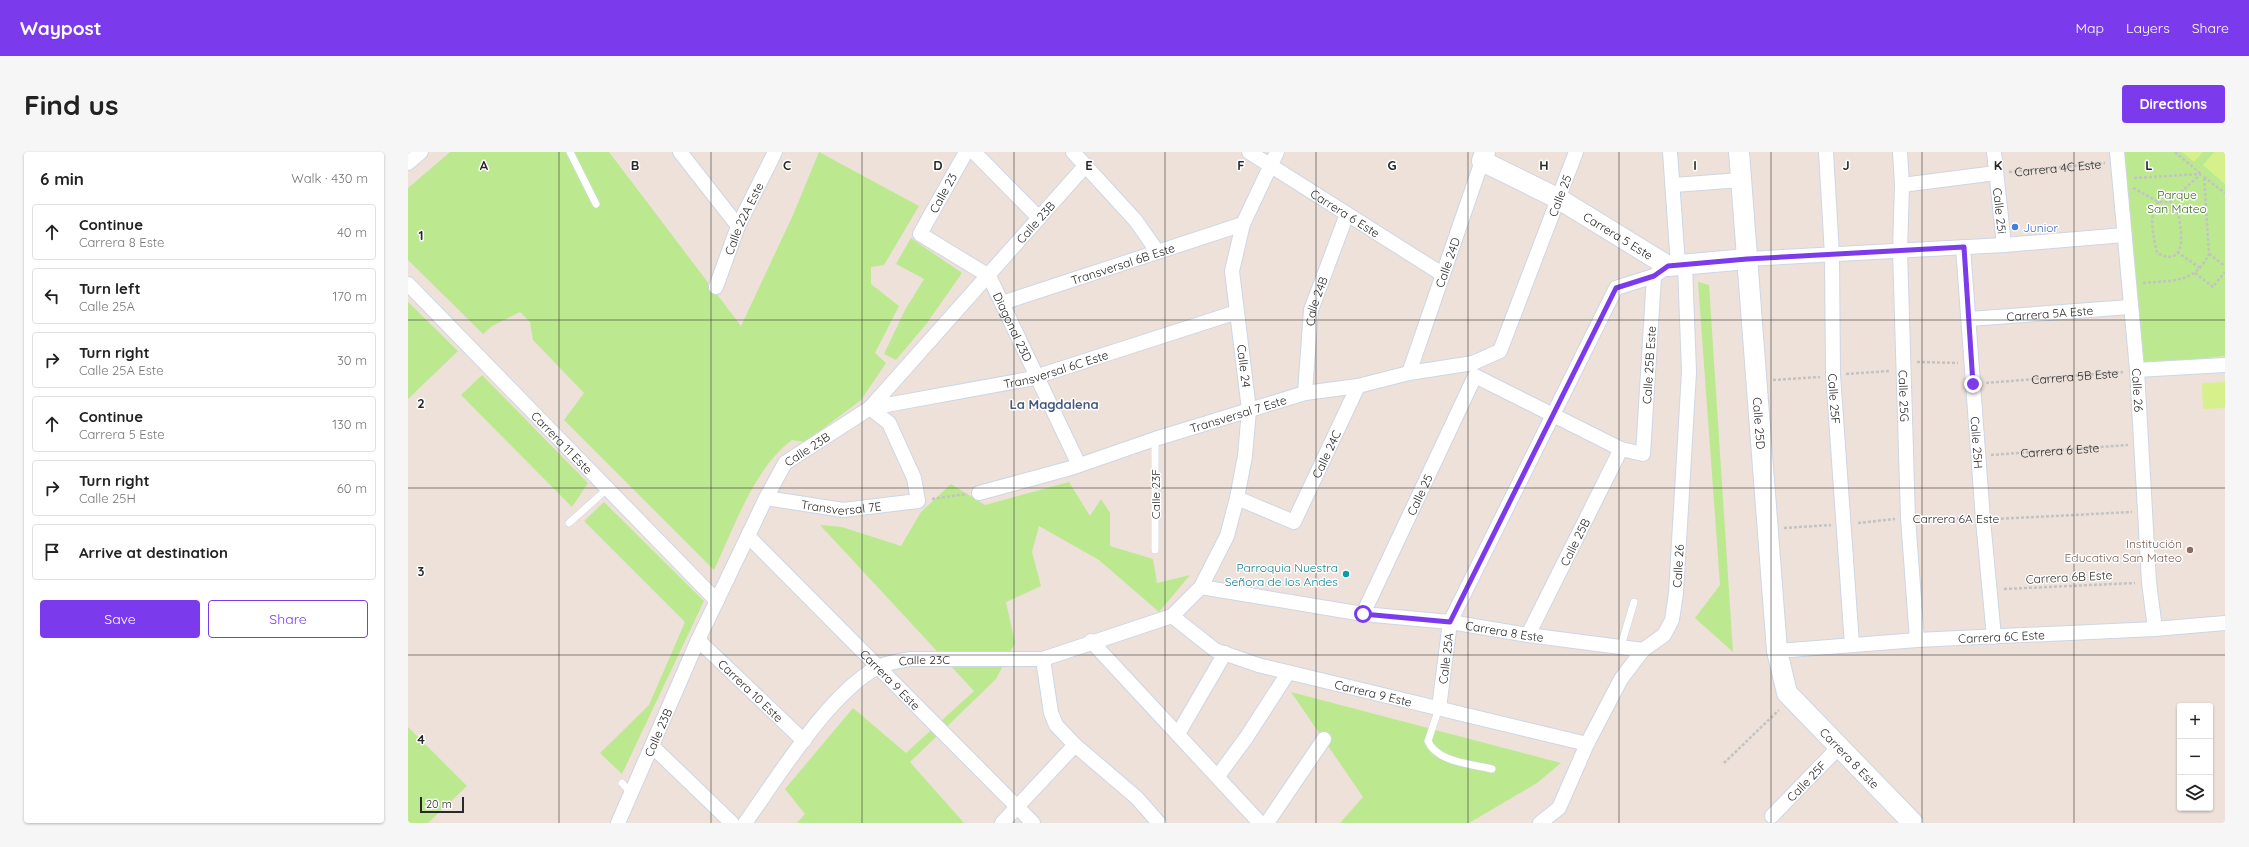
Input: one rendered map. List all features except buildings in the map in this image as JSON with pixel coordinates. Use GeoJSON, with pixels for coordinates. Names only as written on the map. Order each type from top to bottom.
{"type":"FeatureCollection","features":[{"type":"Feature","properties":{"kind":"main road","name":"Calle 25D"},"geometry":{"type":"LineString","coordinates":[[1739,152],[1778,651],[1789,696]]}},
{"type":"Feature","properties":{"kind":"main road","name":"Carrera 5 Este"},"geometry":{"type":"LineString","coordinates":[[1483,156],[1558,199],[1671,268]]}},
{"type":"Feature","properties":{"kind":"main road"},"geometry":{"type":"LineString","coordinates":[[1671,268],[1747,259]]}},
{"type":"Feature","properties":{"kind":"main road","name":"Carrera 8 Este"},"geometry":{"type":"LineString","coordinates":[[1789,696],[1840,746],[1913,823]]}},
{"type":"Feature","properties":{"kind":"street"},"geometry":{"type":"LineString","coordinates":[[408,163],[422,152]]}},
{"type":"Feature","properties":{"kind":"street"},"geometry":{"type":"LineString","coordinates":[[680,152],[738,226]]}},
{"type":"Feature","properties":{"kind":"street","name":"Calle 22A Este"},"geometry":{"type":"LineString","coordinates":[[716,287],[738,226],[775,152]]}},
{"type":"Feature","properties":{"kind":"street","name":"Calle 23"},"geometry":{"type":"LineString","coordinates":[[966,152],[920,234],[989,276]]}},
{"type":"Feature","properties":{"kind":"street"},"geometry":{"type":"LineString","coordinates":[[974,152],[1038,218]]}},
{"type":"Feature","properties":{"kind":"street"},"geometry":{"type":"LineString","coordinates":[[1073,152],[1136,221],[1157,251]]}},
{"type":"Feature","properties":{"kind":"street","name":"Carrera 6 Este"},"geometry":{"type":"LineString","coordinates":[[1249,152],[1442,274]]}},
{"type":"Feature","properties":{"kind":"street","name":"Calle 24"},"geometry":{"type":"LineString","coordinates":[[1172,616],[1201,587],[1227,536],[1237,498],[1245,456],[1249,410],[1232,271],[1244,224],[1277,152]]}},
{"type":"Feature","properties":{"kind":"street","name":"Calle 25"},"geometry":{"type":"LineString","coordinates":[[1500,351],[1576,152]]}},
{"type":"Feature","properties":{"kind":"street","name":"Calle 25B Este"},"geometry":{"type":"LineString","coordinates":[[1621,449],[1643,454],[1671,268],[1674,185],[1670,152]]}},
{"type":"Feature","properties":{"kind":"street","name":"Calle 25F"},"geometry":{"type":"LineString","coordinates":[[1826,152],[1832,255],[1833,375],[1852,645]]}},
{"type":"Feature","properties":{"kind":"street","name":"Calle 25G"},"geometry":{"type":"LineString","coordinates":[[1900,152],[1902,185],[1900,251],[1908,518],[1917,640]]}},
{"type":"Feature","properties":{"kind":"street","name":"Calle 25i"},"geometry":{"type":"LineString","coordinates":[[1994,152],[2004,245]]}},
{"type":"Feature","properties":{"kind":"street","name":"Calle 24D"},"geometry":{"type":"LineString","coordinates":[[1409,373],[1483,156]]}},
{"type":"Feature","properties":{"kind":"street","name":"Calle 26"},"geometry":{"type":"LineString","coordinates":[[2117,157],[2137,370],[2149,582],[2155,629]]}},
{"type":"Feature","properties":{"kind":"street","name":"Calle 23B"},"geometry":{"type":"LineString","coordinates":[[618,823],[626,788],[652,746],[698,640],[766,498],[786,463],[870,408],[1086,166]]}},
{"type":"Feature","properties":{"kind":"street","name":"Carrera 4C Este"},"geometry":{"type":"LineString","coordinates":[[1902,185],[1996,173]]}},
{"type":"Feature","properties":{"kind":"street"},"geometry":{"type":"LineString","coordinates":[[1674,185],[1741,180]]}},
{"type":"Feature","properties":{"kind":"street","name":"Calle 24B"},"geometry":{"type":"LineString","coordinates":[[1305,393],[1311,310],[1347,214]]}},
{"type":"Feature","properties":{"kind":"street","name":"Transversal 6B Este"},"geometry":{"type":"LineString","coordinates":[[1002,303],[1157,251],[1244,224]]}},
{"type":"Feature","properties":{"kind":"street"},"geometry":{"type":"LineString","coordinates":[[1747,259],[2004,245],[2124,235]]}},
{"type":"Feature","properties":{"kind":"street","name":"Calle 25H"},"geometry":{"type":"LineString","coordinates":[[1964,247],[1983,520],[1994,637]]}},
{"type":"Feature","properties":{"kind":"street","name":"Calle 26"},"geometry":{"type":"LineString","coordinates":[[1540,823],[1559,808],[1588,744],[1621,679],[1643,650],[1664,635],[1672,620],[1676,593],[1690,372],[1671,268]]}},
{"type":"Feature","properties":{"kind":"street","name":"Calle 25A"},"geometry":{"type":"LineString","coordinates":[[1439,708],[1450,622],[1551,415],[1616,288],[1671,268]]}},
{"type":"Feature","properties":{"kind":"street","name":"Diagonal 23D"},"geometry":{"type":"LineString","coordinates":[[989,276],[1079,465]]}},
{"type":"Feature","properties":{"kind":"street","name":"Carrera 11 Este"},"geometry":{"type":"LineString","coordinates":[[408,284],[717,601]]}},
{"type":"Feature","properties":{"kind":"street","name":"Carrera 5A Este"},"geometry":{"type":"LineString","coordinates":[[1969,319],[2130,307]]}},
{"type":"Feature","properties":{"kind":"street","name":"Transversal 6C Este"},"geometry":{"type":"LineString","coordinates":[[870,408],[1037,376],[1237,312]]}},
{"type":"Feature","properties":{"kind":"street","name":"Transversal 7 Este"},"geometry":{"type":"LineString","coordinates":[[979,492],[1079,465],[1155,439],[1305,393],[1358,386],[1409,373],[1474,369],[1500,351]]}},
{"type":"Feature","properties":{"kind":"street"},"geometry":{"type":"LineString","coordinates":[[2137,370],[2225,365]]}},
{"type":"Feature","properties":{"kind":"street"},"geometry":{"type":"LineString","coordinates":[[1474,369],[1551,415],[1621,449]]}},
{"type":"Feature","properties":{"kind":"street","name":"Calle 25"},"geometry":{"type":"LineString","coordinates":[[1363,614],[1474,369]]}},
{"type":"Feature","properties":{"kind":"street","name":"Calle 24C"},"geometry":{"type":"LineString","coordinates":[[1237,498],[1294,522],[1358,386]]}},
{"type":"Feature","properties":{"kind":"street"},"geometry":{"type":"LineString","coordinates":[[870,408],[889,423],[914,478],[918,501]]}},
{"type":"Feature","properties":{"kind":"street","name":"Calle 25B"},"geometry":{"type":"LineString","coordinates":[[1528,635],[1621,449]]}},
{"type":"Feature","properties":{"kind":"street","name":"Transversal 7E"},"geometry":{"type":"LineString","coordinates":[[766,498],[843,510],[918,501]]}},
{"type":"Feature","properties":{"kind":"street","name":"Carrera 9 Este"},"geometry":{"type":"LineString","coordinates":[[748,536],[877,668],[1033,823]]}},
{"type":"Feature","properties":{"kind":"street","name":"Carrera 8 Este"},"geometry":{"type":"LineString","coordinates":[[1201,587],[1363,614],[1450,622],[1528,635],[1643,650]]}},
{"type":"Feature","properties":{"kind":"street","name":"Carrera 9 Este"},"geometry":{"type":"LineString","coordinates":[[1172,616],[1215,650],[1288,673],[1588,744]]}},
{"type":"Feature","properties":{"kind":"street","name":"Calle 23C"},"geometry":{"type":"LineString","coordinates":[[745,823],[804,741],[844,692],[877,668],[890,662],[911,659],[1016,661],[1043,659],[1091,641],[1172,616]]}},
{"type":"Feature","properties":{"kind":"street","name":"Carrera 6C Este"},"geometry":{"type":"LineString","coordinates":[[1778,651],[1917,640],[2155,629],[2225,623]]}},
{"type":"Feature","properties":{"kind":"street","name":"Carrera 10 Este"},"geometry":{"type":"LineString","coordinates":[[698,640],[804,741]]}},
{"type":"Feature","properties":{"kind":"street"},"geometry":{"type":"LineString","coordinates":[[1091,641],[1218,776],[1260,823]]}},
{"type":"Feature","properties":{"kind":"street"},"geometry":{"type":"LineString","coordinates":[[1178,734],[1225,653]]}},
{"type":"Feature","properties":{"kind":"street"},"geometry":{"type":"LineString","coordinates":[[1043,659],[1051,713],[1056,725],[1076,746],[1117,780],[1159,823]]}},
{"type":"Feature","properties":{"kind":"street"},"geometry":{"type":"LineString","coordinates":[[1218,776],[1246,738],[1288,673]]}},
{"type":"Feature","properties":{"kind":"street"},"geometry":{"type":"LineString","coordinates":[[1268,823],[1324,739]]}},
{"type":"Feature","properties":{"kind":"street"},"geometry":{"type":"LineString","coordinates":[[652,746],[732,823]]}},
{"type":"Feature","properties":{"kind":"street"},"geometry":{"type":"LineString","coordinates":[[1002,823],[1076,746]]}},
{"type":"Feature","properties":{"kind":"street","name":"Calle 25F"},"geometry":{"type":"LineString","coordinates":[[1772,816],[1840,746]]}},
{"type":"Feature","properties":{"kind":"lane"},"geometry":{"type":"LineString","coordinates":[[570,152],[596,204]]}},
{"type":"Feature","properties":{"kind":"lane","name":"Calle 23F"},"geometry":{"type":"LineString","coordinates":[[1155,439],[1155,550]]}},
{"type":"Feature","properties":{"kind":"lane"},"geometry":{"type":"LineString","coordinates":[[569,523],[607,489]]}},
{"type":"Feature","properties":{"kind":"lane"},"geometry":{"type":"LineString","coordinates":[[1621,646],[1634,602]]}},
{"type":"Feature","properties":{"kind":"lane"},"geometry":{"type":"LineString","coordinates":[[1439,708],[1428,740],[1431,748],[1439,755],[1492,769]]}},
{"type":"Feature","properties":{"kind":"path"},"geometry":{"type":"LineString","coordinates":[[2175,152],[2225,193]]}},
{"type":"Feature","properties":{"kind":"path","name":"Carrera 4C Este"},"geometry":{"type":"LineString","coordinates":[[1996,173],[2117,157]]}},
{"type":"Feature","properties":{"kind":"path"},"geometry":{"type":"LineString","coordinates":[[2119,179],[2201,174]]}},
{"type":"Feature","properties":{"kind":"path"},"geometry":{"type":"LineString","coordinates":[[2170,202],[2201,174]]}},
{"type":"Feature","properties":{"kind":"path"},"geometry":{"type":"LineString","coordinates":[[2128,285],[2185,279],[2200,268],[2209,254],[2204,176]]}},
{"type":"Feature","properties":{"kind":"path"},"geometry":{"type":"LineString","coordinates":[[2119,179],[2160,202],[2170,202],[2177,208],[2182,243],[2178,252],[2170,257],[2164,257],[2157,253],[2153,234],[2155,205],[2160,202]]}},
{"type":"Feature","properties":{"kind":"path"},"geometry":{"type":"LineString","coordinates":[[2178,252],[2200,268]]}},
{"type":"Feature","properties":{"kind":"path"},"geometry":{"type":"LineString","coordinates":[[2209,254],[2225,266]]}},
{"type":"Feature","properties":{"kind":"path"},"geometry":{"type":"LineString","coordinates":[[2195,273],[2213,288],[2225,272]]}},
{"type":"Feature","properties":{"kind":"path"},"geometry":{"type":"LineString","coordinates":[[1757,382],[1903,370],[1914,362],[1971,363]]}},
{"type":"Feature","properties":{"kind":"path","name":"Carrera 5B Este"},"geometry":{"type":"LineString","coordinates":[[1973,384],[2137,370]]}},
{"type":"Feature","properties":{"kind":"path","name":"Carrera 6 Este"},"geometry":{"type":"LineString","coordinates":[[1979,456],[2141,444]]}},
{"type":"Feature","properties":{"kind":"path"},"geometry":{"type":"LineString","coordinates":[[918,501],[979,492]]}},
{"type":"Feature","properties":{"kind":"path","name":"Carrera 6A Este"},"geometry":{"type":"LineString","coordinates":[[1768,529],[1908,518],[1983,520],[2145,511]]}},
{"type":"Feature","properties":{"kind":"path","name":"Carrera 6B Este"},"geometry":{"type":"LineString","coordinates":[[1989,589],[2149,582]]}},
{"type":"Feature","properties":{"kind":"path"},"geometry":{"type":"LineString","coordinates":[[1724,764],[1789,696]]}},
{"type":"Feature","properties":{"kind":"green space"},"geometry":{"type":"Polygon","coordinates":[[[450,152],[609,152],[741,326],[793,215],[819,152],[919,206],[884,265],[871,267],[871,284],[899,306],[875,353],[886,363],[861,400],[805,442],[792,440],[767,466],[746,500],[714,570],[564,420],[584,393],[533,340],[530,322],[520,312],[492,326],[483,334],[408,260],[408,188],[450,152]]]}},
{"type":"Feature","properties":{"kind":"green space","name":"Parque San Mateo"},"geometry":{"type":"Polygon","coordinates":[[[2124,152],[2225,152],[2225,356],[2143,365],[2124,152]]]}},
{"type":"Feature","properties":{"kind":"green space"},"geometry":{"type":"Polygon","coordinates":[[[2182,152],[2203,152],[2194,162],[2182,152]]]}},
{"type":"Feature","properties":{"kind":"green space"},"geometry":{"type":"Polygon","coordinates":[[[2214,152],[2225,152],[2225,184],[2203,165],[2214,152]]]}},
{"type":"Feature","properties":{"kind":"green space"},"geometry":{"type":"Polygon","coordinates":[[[911,238],[962,273],[927,323],[896,360],[884,354],[905,310],[924,279],[896,264],[911,238]]]}},
{"type":"Feature","properties":{"kind":"green space"},"geometry":{"type":"Polygon","coordinates":[[[1698,282],[1709,285],[1733,652],[1695,618],[1720,585],[1698,282]]]}},
{"type":"Feature","properties":{"kind":"green space"},"geometry":{"type":"Polygon","coordinates":[[[408,302],[458,351],[408,399],[408,302]]]}},
{"type":"Feature","properties":{"kind":"green space"},"geometry":{"type":"Polygon","coordinates":[[[482,375],[588,483],[572,507],[461,395],[482,375]]]}},
{"type":"Feature","properties":{"kind":"green space"},"geometry":{"type":"Polygon","coordinates":[[[2225,382],[2225,408],[2203,409],[2202,383],[2225,382]]]}},
{"type":"Feature","properties":{"kind":"green space"},"geometry":{"type":"Polygon","coordinates":[[[1069,482],[1090,516],[1101,499],[1110,513],[1110,546],[1153,559],[1157,583],[1190,575],[1159,612],[1099,560],[1039,526],[1032,552],[1041,586],[1006,602],[1015,643],[996,679],[910,762],[964,823],[797,823],[805,814],[785,789],[853,708],[906,753],[974,691],[820,525],[842,527],[901,546],[921,512],[951,484],[985,505],[1069,482]]]}},
{"type":"Feature","properties":{"kind":"green space"},"geometry":{"type":"Polygon","coordinates":[[[604,502],[704,601],[622,774],[600,753],[649,705],[685,622],[584,521],[604,502]]]}},
{"type":"Feature","properties":{"kind":"green space"},"geometry":{"type":"Polygon","coordinates":[[[1291,692],[1561,763],[1537,783],[1469,823],[1340,823],[1363,797],[1291,692]]]}},
{"type":"Feature","properties":{"kind":"green space"},"geometry":{"type":"Polygon","coordinates":[[[408,727],[467,786],[428,823],[408,823],[408,727]]]}},
{"type":"Feature","properties":{"kind":"place","name":"Junior"},"geometry":{"type":"Point","coordinates":[2015,227]}},
{"type":"Feature","properties":{"kind":"place","name":"Institución Educativa San Mateo"},"geometry":{"type":"Point","coordinates":[2190,550]}},
{"type":"Feature","properties":{"kind":"place","name":"Parroquia Nuestra Señora de los Andes"},"geometry":{"type":"Point","coordinates":[1346,574]}},
{"type":"Feature","properties":{"kind":"district","name":"La Magdalena"},"geometry":{"type":"Point","coordinates":[1054,404]}},
{"type":"Feature","properties":{"kind":"route"},"geometry":{"type":"LineString","coordinates":[[1363,614],[1450,622],[1551,415],[1616,288],[1654,276],[1668,266],[1747,259],[1964,247],[1973,384]]}}]}
